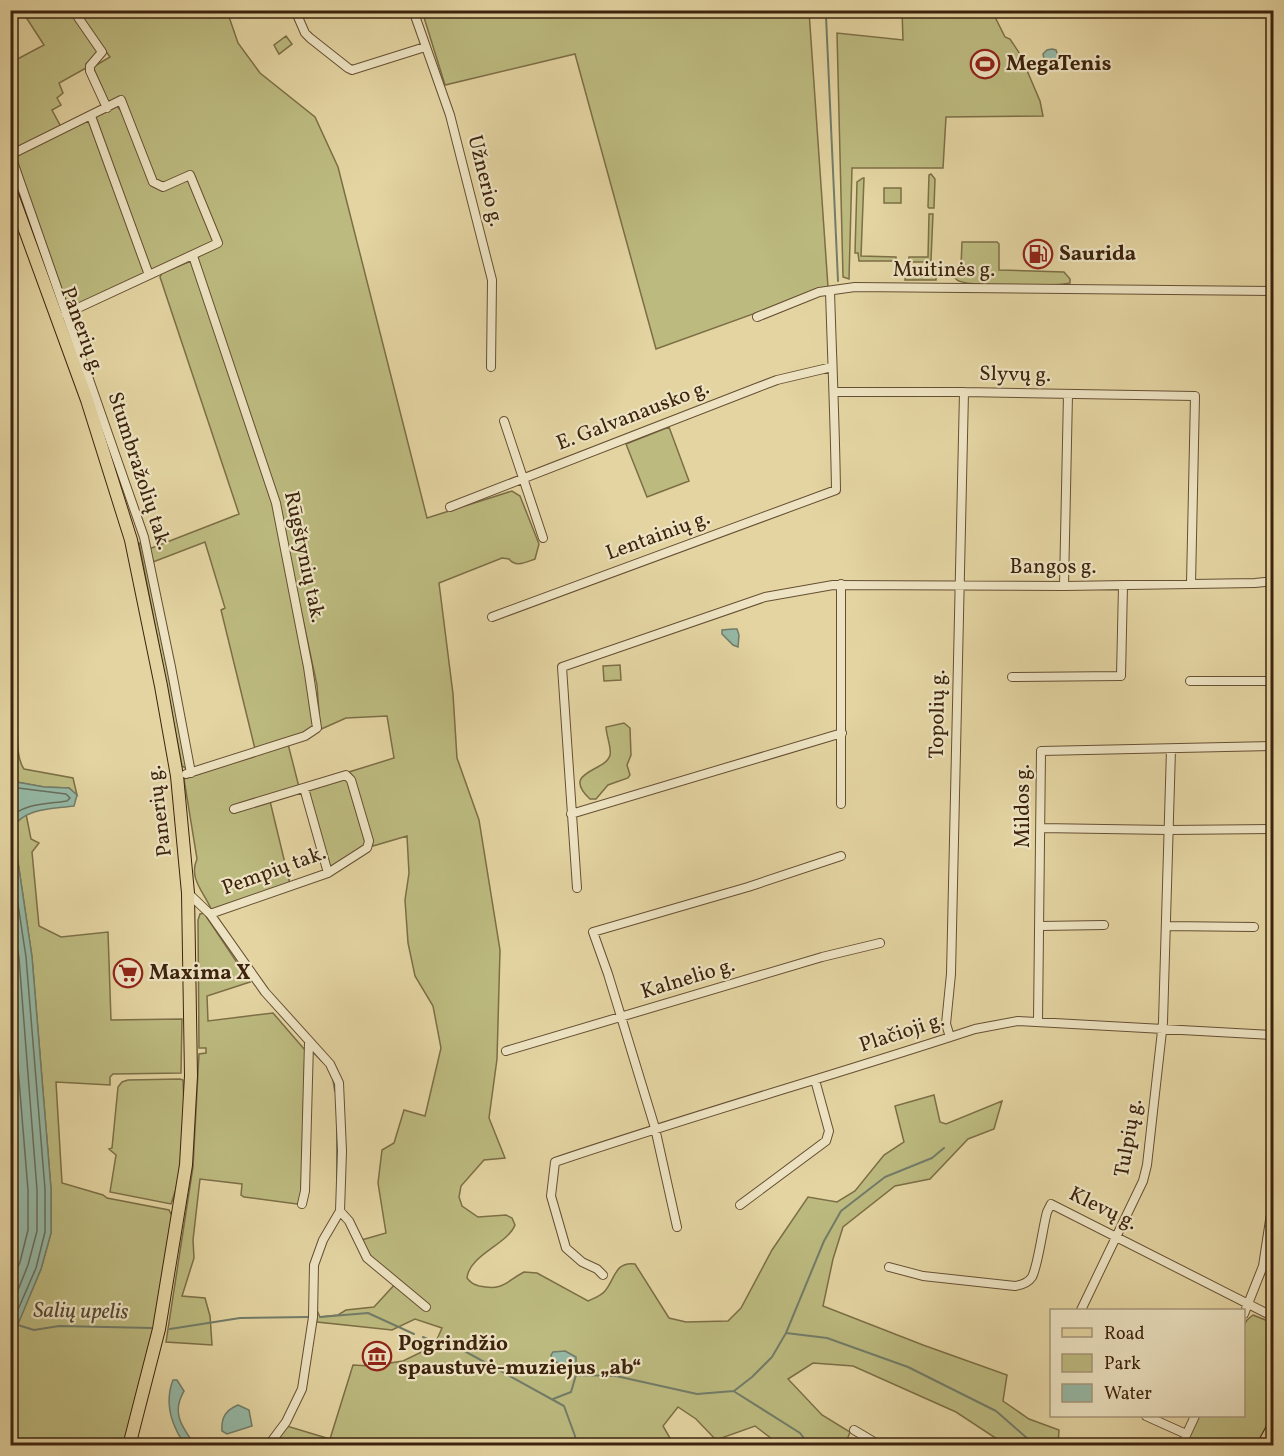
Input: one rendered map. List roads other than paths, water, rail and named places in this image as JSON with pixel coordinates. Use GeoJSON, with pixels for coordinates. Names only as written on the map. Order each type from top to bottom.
{"type":"FeatureCollection","features":[{"type":"Feature","properties":{"kind":"main road","name":"Panerių g."},"geometry":{"type":"LineString","coordinates":[[10,189],[62,315],[131,540],[177,776],[188,893],[190,1082],[186,1165],[159,1329],[129,1446]]}},
{"type":"Feature","properties":{"kind":"main road"},"geometry":{"type":"LineString","coordinates":[[1263,1446],[1274,1426]]}},
{"type":"Feature","properties":{"kind":"street"},"geometry":{"type":"LineString","coordinates":[[73,10],[102,52],[90,66],[90,71],[107,108]]}},
{"type":"Feature","properties":{"kind":"street"},"geometry":{"type":"LineString","coordinates":[[295,10],[305,33],[352,70],[425,47]]}},
{"type":"Feature","properties":{"kind":"street","name":"Užnerio g."},"geometry":{"type":"LineString","coordinates":[[413,10],[450,115],[492,280],[491,367]]}},
{"type":"Feature","properties":{"kind":"street"},"geometry":{"type":"LineString","coordinates":[[11,154],[121,100],[153,182],[163,187],[190,175],[218,243],[62,315]]}},
{"type":"Feature","properties":{"kind":"street"},"geometry":{"type":"LineString","coordinates":[[91,116],[149,275]]}},
{"type":"Feature","properties":{"kind":"street","name":"Stumbražolių tak."},"geometry":{"type":"LineString","coordinates":[[11,154],[62,315],[144,537],[191,773]]}},
{"type":"Feature","properties":{"kind":"street","name":"Rūgštynių tak."},"geometry":{"type":"LineString","coordinates":[[177,776],[306,736],[317,728],[308,667],[276,503],[193,256]]}},
{"type":"Feature","properties":{"kind":"street","name":"Muitinės g."},"geometry":{"type":"LineString","coordinates":[[757,316],[819,292],[855,287],[1273,291]]}},
{"type":"Feature","properties":{"kind":"street"},"geometry":{"type":"LineString","coordinates":[[830,291],[835,392]]}},
{"type":"Feature","properties":{"kind":"street"},"geometry":{"type":"LineString","coordinates":[[1273,291],[1274,297]]}},
{"type":"Feature","properties":{"kind":"street","name":"E. Galvanausko g."},"geometry":{"type":"LineString","coordinates":[[450,507],[777,380],[832,367]]}},
{"type":"Feature","properties":{"kind":"street","name":"Slyvų g."},"geometry":{"type":"LineString","coordinates":[[835,392],[1195,396],[1191,584]]}},
{"type":"Feature","properties":{"kind":"street","name":"Lentainių g."},"geometry":{"type":"LineString","coordinates":[[492,617],[836,490],[835,392]]}},
{"type":"Feature","properties":{"kind":"street","name":"Topolių g."},"geometry":{"type":"LineString","coordinates":[[950,1037],[946,1024],[951,974],[964,392]]}},
{"type":"Feature","properties":{"kind":"street"},"geometry":{"type":"LineString","coordinates":[[1064,586],[1068,394]]}},
{"type":"Feature","properties":{"kind":"street"},"geometry":{"type":"LineString","coordinates":[[504,421],[543,538]]}},
{"type":"Feature","properties":{"kind":"street","name":"Bangos g."},"geometry":{"type":"LineString","coordinates":[[837,584],[1064,586],[1274,581]]}},
{"type":"Feature","properties":{"kind":"street"},"geometry":{"type":"LineString","coordinates":[[576,888],[562,667],[765,597],[837,584],[842,733],[841,804]]}},
{"type":"Feature","properties":{"kind":"street"},"geometry":{"type":"LineString","coordinates":[[1012,677],[1121,676],[1123,585]]}},
{"type":"Feature","properties":{"kind":"street"},"geometry":{"type":"LineString","coordinates":[[1190,681],[1274,681]]}},
{"type":"Feature","properties":{"kind":"street"},"geometry":{"type":"LineString","coordinates":[[571,814],[842,733]]}},
{"type":"Feature","properties":{"kind":"street","name":"Mildos g."},"geometry":{"type":"LineString","coordinates":[[1038,1022],[1041,751],[1274,746]]}},
{"type":"Feature","properties":{"kind":"street","name":"Tulpių g."},"geometry":{"type":"LineString","coordinates":[[1082,1309],[1143,1181],[1147,1165],[1162,1030],[1171,749]]}},
{"type":"Feature","properties":{"kind":"street","name":"Pempių tak."},"geometry":{"type":"LineString","coordinates":[[210,914],[328,873],[367,848],[369,841],[351,780],[346,775],[234,809]]}},
{"type":"Feature","properties":{"kind":"street"},"geometry":{"type":"LineString","coordinates":[[304,788],[328,873]]}},
{"type":"Feature","properties":{"kind":"street"},"geometry":{"type":"LineString","coordinates":[[1041,828],[1274,829]]}},
{"type":"Feature","properties":{"kind":"street"},"geometry":{"type":"LineString","coordinates":[[677,1227],[655,1128],[593,932],[748,887],[841,856]]}},
{"type":"Feature","properties":{"kind":"street"},"geometry":{"type":"LineString","coordinates":[[188,893],[210,914],[253,978],[330,1064],[339,1083],[342,1150],[340,1211],[323,1240],[314,1265],[313,1317],[302,1389],[286,1422],[268,1446]]}},
{"type":"Feature","properties":{"kind":"street"},"geometry":{"type":"LineString","coordinates":[[1040,926],[1104,925]]}},
{"type":"Feature","properties":{"kind":"street"},"geometry":{"type":"LineString","coordinates":[[1166,926],[1254,927]]}},
{"type":"Feature","properties":{"kind":"street","name":"Kalnelio g."},"geometry":{"type":"LineString","coordinates":[[506,1051],[822,957],[880,943]]}},
{"type":"Feature","properties":{"kind":"street","name":"Plačioji g."},"geometry":{"type":"LineString","coordinates":[[603,1275],[597,1269],[582,1262],[566,1248],[551,1196],[555,1162],[655,1128],[1000,1023],[1018,1021],[1274,1035]]}},
{"type":"Feature","properties":{"kind":"street"},"geometry":{"type":"LineString","coordinates":[[302,1204],[309,1043]]}},
{"type":"Feature","properties":{"kind":"street"},"geometry":{"type":"LineString","coordinates":[[740,1205],[826,1141],[829,1131],[815,1080]]}},
{"type":"Feature","properties":{"kind":"street"},"geometry":{"type":"LineString","coordinates":[[1245,1312],[1263,1266],[1274,1194]]}},
{"type":"Feature","properties":{"kind":"street","name":"Klevų g."},"geometry":{"type":"LineString","coordinates":[[889,1267],[923,1276],[1022,1285],[1028,1281],[1034,1271],[1047,1212],[1051,1204],[1274,1317]]}},
{"type":"Feature","properties":{"kind":"street"},"geometry":{"type":"LineString","coordinates":[[340,1211],[349,1221],[367,1258],[426,1307]]}},
{"type":"Feature","properties":{"kind":"street"},"geometry":{"type":"LineString","coordinates":[[1148,1417],[1186,1434]]}},
{"type":"Feature","properties":{"kind":"street"},"geometry":{"type":"LineString","coordinates":[[1181,1446],[1194,1417]]}},
{"type":"Feature","properties":{"kind":"street"},"geometry":{"type":"LineString","coordinates":[[855,1430],[881,1446]]}},
{"type":"Feature","properties":{"kind":"water"},"geometry":{"type":"Polygon","coordinates":[[[1052,49],[1056,50],[1058,56],[1057,67],[1054,69],[1045,64],[1043,54],[1052,49]]]}},
{"type":"Feature","properties":{"kind":"water"},"geometry":{"type":"Polygon","coordinates":[[[737,629],[738,647],[722,634],[722,630],[737,629]]]}},
{"type":"Feature","properties":{"kind":"water"},"geometry":{"type":"Polygon","coordinates":[[[11,781],[44,787],[69,788],[77,795],[74,806],[31,813],[18,821],[13,828],[32,957],[51,1189],[51,1233],[41,1269],[11,1341],[11,781]]]}},
{"type":"Feature","properties":{"kind":"water"},"geometry":{"type":"Polygon","coordinates":[[[565,1351],[576,1357],[576,1364],[561,1364],[554,1361],[551,1355],[553,1352],[565,1351]]]}},
{"type":"Feature","properties":{"kind":"water"},"geometry":{"type":"Polygon","coordinates":[[[173,1380],[177,1380],[184,1391],[178,1406],[178,1413],[182,1426],[195,1445],[185,1445],[173,1422],[169,1397],[173,1380]]]}},
{"type":"Feature","properties":{"kind":"water"},"geometry":{"type":"Polygon","coordinates":[[[238,1405],[249,1410],[252,1426],[227,1434],[222,1431],[223,1418],[230,1409],[238,1405]]]}},
{"type":"Feature","properties":{"kind":"waterway"},"geometry":{"type":"LineString","coordinates":[[826,16],[838,281]]}},
{"type":"Feature","properties":{"kind":"waterway"},"geometry":{"type":"LineString","coordinates":[[314,1053],[323,1062]]}},
{"type":"Feature","properties":{"kind":"waterway"},"geometry":{"type":"LineString","coordinates":[[333,1079],[335,1091]]}},
{"type":"Feature","properties":{"kind":"waterway"},"geometry":{"type":"LineString","coordinates":[[337,1120],[337,1191]]}},
{"type":"Feature","properties":{"kind":"waterway"},"geometry":{"type":"LineString","coordinates":[[553,1399],[571,1392],[576,1375],[616,1376],[697,1394],[734,1391],[772,1357],[786,1333],[824,1241],[841,1211],[885,1177],[932,1158],[944,1148]]}},
{"type":"Feature","properties":{"kind":"waterway","name":"Salių upelis"},"geometry":{"type":"LineString","coordinates":[[320,1317],[368,1313],[414,1334]]}},
{"type":"Feature","properties":{"kind":"waterway","name":"Salių upelis"},"geometry":{"type":"LineString","coordinates":[[170,1329],[240,1318],[309,1317]]}},
{"type":"Feature","properties":{"kind":"waterway","name":"Salių upelis"},"geometry":{"type":"LineString","coordinates":[[18,1325],[34,1330],[59,1326],[152,1328]]}},
{"type":"Feature","properties":{"kind":"waterway"},"geometry":{"type":"LineString","coordinates":[[786,1333],[827,1338],[908,1367],[996,1411],[1036,1446]]}},
{"type":"Feature","properties":{"kind":"waterway","name":"Salių upelis"},"geometry":{"type":"LineString","coordinates":[[423,1337],[434,1342],[448,1342],[564,1406],[575,1436],[576,1446]]}},
{"type":"Feature","properties":{"kind":"waterway"},"geometry":{"type":"LineString","coordinates":[[735,1392],[800,1433],[810,1446]]}},
{"type":"Feature","properties":{"kind":"place","name":"MegaTenis"},"geometry":{"type":"Point","coordinates":[985,64]}},
{"type":"Feature","properties":{"kind":"place","name":"Saurida"},"geometry":{"type":"Point","coordinates":[1038,254]}},
{"type":"Feature","properties":{"kind":"place","name":"Maxima X"},"geometry":{"type":"Point","coordinates":[128,973]}},
{"type":"Feature","properties":{"kind":"place","name":"Pogrindžio spaustuvė-muziejus „ab“"},"geometry":{"type":"Point","coordinates":[377,1356]}}]}
